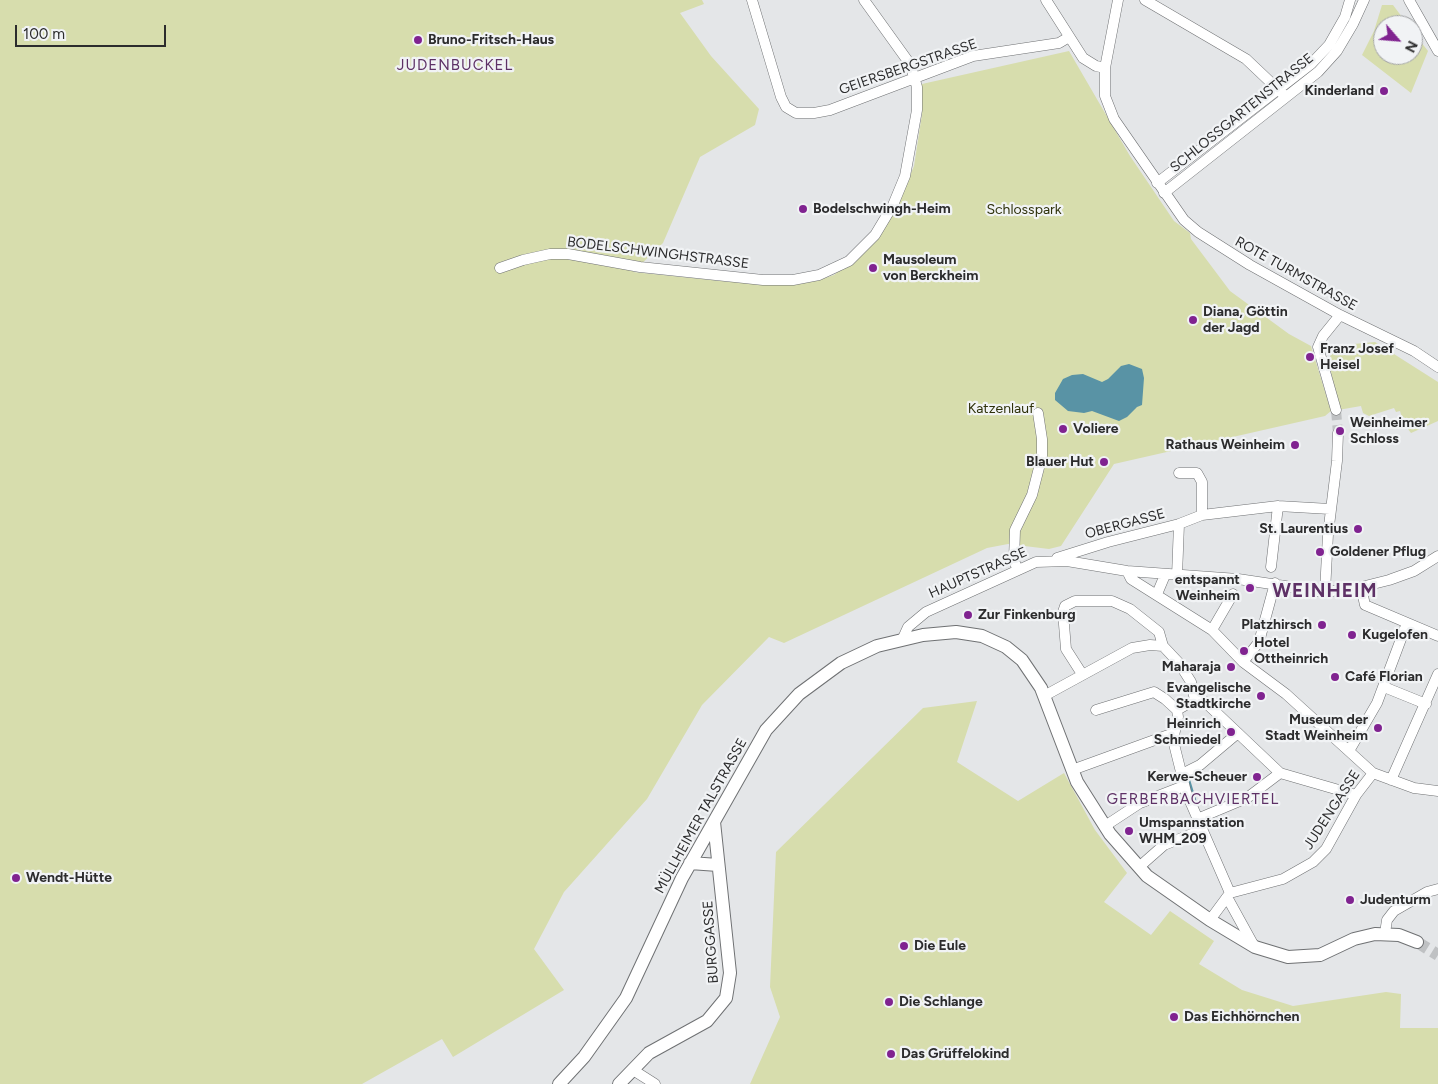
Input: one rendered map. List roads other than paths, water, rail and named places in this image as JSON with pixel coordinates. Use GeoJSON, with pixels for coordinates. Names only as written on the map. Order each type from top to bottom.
{"type":"FeatureCollection","features":[{"type":"Feature","properties":{"kind":"main road","name":"MÜLLHEIMER TALSTRASSE"},"geometry":{"type":"LineString","coordinates":[[559,1084],[572,1078],[584,1057],[626,998],[690,863],[766,730],[786,707],[812,684],[841,663],[877,646],[903,638],[956,632],[975,634],[1006,647],[1022,660],[1036,678],[1072,770],[1088,802],[1138,868],[1157,884],[1254,947],[1279,955],[1304,957],[1328,952],[1360,938],[1385,933]]}},
{"type":"Feature","properties":{"kind":"main road","name":"BURGGASSE"},"geometry":{"type":"LineString","coordinates":[[619,1084],[657,1047],[707,1021],[726,998],[730,973],[714,822]]}},
{"type":"Feature","properties":{"kind":"main road"},"geometry":{"type":"LineString","coordinates":[[690,863],[718,865]]}},
{"type":"Feature","properties":{"kind":"main road"},"geometry":{"type":"LineString","coordinates":[[1385,933],[1400,935],[1417,942]]}},
{"type":"Feature","properties":{"kind":"street","name":"GEIERSBERGSTRASSE"},"geometry":{"type":"LineString","coordinates":[[752,0],[778,89],[786,107],[796,113],[814,113],[973,56],[1059,43],[1069,37]]}},
{"type":"Feature","properties":{"kind":"street","name":"BODELSCHWINGHSTRASSE"},"geometry":{"type":"LineString","coordinates":[[500,268],[523,260],[559,254],[594,258],[640,267],[738,279],[794,280],[831,271],[849,261],[875,235],[893,205],[905,176],[917,110],[917,87],[910,64],[864,0]]}},
{"type":"Feature","properties":{"kind":"street"},"geometry":{"type":"LineString","coordinates":[[1046,0],[1083,58],[1096,66],[1105,68]]}},
{"type":"Feature","properties":{"kind":"street","name":"ROTE TURMSTRASSE"},"geometry":{"type":"LineString","coordinates":[[1118,0],[1105,68],[1104,87],[1111,111],[1157,183],[1184,220],[1198,232],[1250,265],[1340,315],[1414,352],[1438,367]]}},
{"type":"Feature","properties":{"kind":"street"},"geometry":{"type":"LineString","coordinates":[[1145,0],[1246,59],[1283,94]]}},
{"type":"Feature","properties":{"kind":"street","name":"SCHLOSSGARTENSTRASSE"},"geometry":{"type":"LineString","coordinates":[[1164,193],[1283,94],[1329,45],[1345,17],[1350,0]]}},
{"type":"Feature","properties":{"kind":"street","name":"SCHLOSSGARTENSTRASSE"},"geometry":{"type":"LineString","coordinates":[[1157,183],[1283,94],[1318,72],[1336,51],[1353,24],[1363,0]]}},
{"type":"Feature","properties":{"kind":"street"},"geometry":{"type":"LineString","coordinates":[[1409,0],[1438,51]]}},
{"type":"Feature","properties":{"kind":"street"},"geometry":{"type":"LineString","coordinates":[[1336,410],[1318,347],[1323,336],[1340,315]]}},
{"type":"Feature","properties":{"kind":"street"},"geometry":{"type":"LineString","coordinates":[[1018,570],[1014,561],[1015,530],[1032,494],[1042,456],[1042,439],[1038,413]]}},
{"type":"Feature","properties":{"kind":"street"},"geometry":{"type":"LineString","coordinates":[[1338,433],[1337,461],[1330,508],[1326,592],[1361,587],[1414,571],[1438,556]]}},
{"type":"Feature","properties":{"kind":"street"},"geometry":{"type":"LineString","coordinates":[[1178,473],[1197,473],[1202,482],[1202,515]]}},
{"type":"Feature","properties":{"kind":"street"},"geometry":{"type":"LineString","coordinates":[[1271,567],[1278,506]]}},
{"type":"Feature","properties":{"kind":"street","name":"OBERGASSE"},"geometry":{"type":"LineString","coordinates":[[1054,560],[1100,544],[1179,524],[1202,515],[1278,506],[1330,508]]}},
{"type":"Feature","properties":{"kind":"street"},"geometry":{"type":"LineString","coordinates":[[1177,576],[1179,524]]}},
{"type":"Feature","properties":{"kind":"street","name":"HAUPTSTRASSE"},"geometry":{"type":"LineString","coordinates":[[903,638],[908,627],[926,612],[1036,562],[1054,560],[1165,575],[1275,583],[1326,592]]}},
{"type":"Feature","properties":{"kind":"street"},"geometry":{"type":"LineString","coordinates":[[1127,571],[1131,579],[1212,630],[1243,662],[1286,694],[1374,772],[1414,788],[1438,790]]}},
{"type":"Feature","properties":{"kind":"street"},"geometry":{"type":"LineString","coordinates":[[1157,594],[1165,575]]}},
{"type":"Feature","properties":{"kind":"street"},"geometry":{"type":"LineString","coordinates":[[1243,662],[1260,642],[1275,583]]}},
{"type":"Feature","properties":{"kind":"street"},"geometry":{"type":"LineString","coordinates":[[1361,587],[1365,605],[1438,636]]}},
{"type":"Feature","properties":{"kind":"street"},"geometry":{"type":"LineString","coordinates":[[1212,630],[1233,594]]}},
{"type":"Feature","properties":{"kind":"street"},"geometry":{"type":"LineString","coordinates":[[1082,674],[1066,649],[1063,612],[1069,603],[1076,601],[1121,604],[1159,632],[1162,646],[1178,663],[1190,682],[1195,700]]}},
{"type":"Feature","properties":{"kind":"street"},"geometry":{"type":"LineString","coordinates":[[1349,750],[1377,703],[1407,623]]}},
{"type":"Feature","properties":{"kind":"street"},"geometry":{"type":"LineString","coordinates":[[1044,696],[1132,648],[1150,645],[1162,646]]}},
{"type":"Feature","properties":{"kind":"street"},"geometry":{"type":"LineString","coordinates":[[1391,780],[1438,674]]}},
{"type":"Feature","properties":{"kind":"street"},"geometry":{"type":"LineString","coordinates":[[1384,687],[1426,704]]}},
{"type":"Feature","properties":{"kind":"street"},"geometry":{"type":"LineString","coordinates":[[1096,710],[1154,692],[1177,710],[1178,717],[1173,740],[1184,786],[1229,895],[1254,947]]}},
{"type":"Feature","properties":{"kind":"street"},"geometry":{"type":"LineString","coordinates":[[1177,710],[1195,700],[1204,701],[1280,773],[1356,795]]}},
{"type":"Feature","properties":{"kind":"street"},"geometry":{"type":"LineString","coordinates":[[1072,770],[1174,733]]}},
{"type":"Feature","properties":{"kind":"street"},"geometry":{"type":"LineString","coordinates":[[1182,774],[1200,765],[1238,734]]}},
{"type":"Feature","properties":{"kind":"street","name":"JUDENGASSE"},"geometry":{"type":"LineString","coordinates":[[1229,895],[1282,879],[1313,862],[1333,839],[1356,795],[1374,772]]}},
{"type":"Feature","properties":{"kind":"street"},"geometry":{"type":"LineString","coordinates":[[1197,818],[1247,798],[1280,773]]}},
{"type":"Feature","properties":{"kind":"street"},"geometry":{"type":"LineString","coordinates":[[1105,826],[1140,803],[1184,786]]}},
{"type":"Feature","properties":{"kind":"street"},"geometry":{"type":"LineString","coordinates":[[1138,868],[1164,845],[1202,830]]}},
{"type":"Feature","properties":{"kind":"street"},"geometry":{"type":"LineString","coordinates":[[1385,933],[1387,920],[1394,911],[1427,892],[1438,889]]}},
{"type":"Feature","properties":{"kind":"street"},"geometry":{"type":"LineString","coordinates":[[1210,920],[1229,895]]}},
{"type":"Feature","properties":{"kind":"street"},"geometry":{"type":"LineString","coordinates":[[632,1070],[655,1084]]}},
{"type":"Feature","properties":{"kind":"water"},"geometry":{"type":"Polygon","coordinates":[[[1129,364],[1142,369],[1144,378],[1142,405],[1119,421],[1092,411],[1084,413],[1068,411],[1055,400],[1055,393],[1063,379],[1072,375],[1083,374],[1102,382],[1108,379],[1121,366],[1129,364]]]}},
{"type":"Feature","properties":{"kind":"waterway"},"geometry":{"type":"LineString","coordinates":[[1188,778],[1195,801]]}},
{"type":"Feature","properties":{"kind":"tunnel"},"geometry":{"type":"LineString","coordinates":[[1336,410],[1338,433]]}},
{"type":"Feature","properties":{"kind":"tunnel"},"geometry":{"type":"LineString","coordinates":[[1417,942],[1438,955]]}},
{"type":"Feature","properties":{"kind":"place","name":"Bruno-Fritsch-Haus"},"geometry":{"type":"Point","coordinates":[418,40]}},
{"type":"Feature","properties":{"kind":"place","name":"Kinderland"},"geometry":{"type":"Point","coordinates":[1384,91]}},
{"type":"Feature","properties":{"kind":"place","name":"Bodelschwingh-Heim"},"geometry":{"type":"Point","coordinates":[803,209]}},
{"type":"Feature","properties":{"kind":"place","name":"Mausoleum von Berckheim"},"geometry":{"type":"Point","coordinates":[873,268]}},
{"type":"Feature","properties":{"kind":"place","name":"Diana, Göttin der Jagd"},"geometry":{"type":"Point","coordinates":[1193,320]}},
{"type":"Feature","properties":{"kind":"place","name":"Franz Josef Heisel"},"geometry":{"type":"Point","coordinates":[1310,357]}},
{"type":"Feature","properties":{"kind":"place","name":"Voliere"},"geometry":{"type":"Point","coordinates":[1063,429]}},
{"type":"Feature","properties":{"kind":"place","name":"Weinheimer Schloss"},"geometry":{"type":"Point","coordinates":[1340,431]}},
{"type":"Feature","properties":{"kind":"place","name":"Rathaus Weinheim"},"geometry":{"type":"Point","coordinates":[1295,445]}},
{"type":"Feature","properties":{"kind":"place","name":"Blauer Hut"},"geometry":{"type":"Point","coordinates":[1104,462]}},
{"type":"Feature","properties":{"kind":"place","name":"St. Laurentius"},"geometry":{"type":"Point","coordinates":[1358,529]}},
{"type":"Feature","properties":{"kind":"place","name":"Goldener Pflug"},"geometry":{"type":"Point","coordinates":[1320,552]}},
{"type":"Feature","properties":{"kind":"place","name":"entspannt Weinheim"},"geometry":{"type":"Point","coordinates":[1250,588]}},
{"type":"Feature","properties":{"kind":"place","name":"Zur Finkenburg"},"geometry":{"type":"Point","coordinates":[968,615]}},
{"type":"Feature","properties":{"kind":"place","name":"Platzhirsch"},"geometry":{"type":"Point","coordinates":[1322,625]}},
{"type":"Feature","properties":{"kind":"place","name":"Kugelofen"},"geometry":{"type":"Point","coordinates":[1352,635]}},
{"type":"Feature","properties":{"kind":"place","name":"Hotel Ottheinrich"},"geometry":{"type":"Point","coordinates":[1244,651]}},
{"type":"Feature","properties":{"kind":"place","name":"Maharaja"},"geometry":{"type":"Point","coordinates":[1231,667]}},
{"type":"Feature","properties":{"kind":"place","name":"Café Florian"},"geometry":{"type":"Point","coordinates":[1335,677]}},
{"type":"Feature","properties":{"kind":"place","name":"Evangelische Stadtkirche"},"geometry":{"type":"Point","coordinates":[1261,696]}},
{"type":"Feature","properties":{"kind":"place","name":"Museum der Stadt Weinheim"},"geometry":{"type":"Point","coordinates":[1378,728]}},
{"type":"Feature","properties":{"kind":"place","name":"Heinrich Schmiedel"},"geometry":{"type":"Point","coordinates":[1231,732]}},
{"type":"Feature","properties":{"kind":"place","name":"Kerwe-Scheuer"},"geometry":{"type":"Point","coordinates":[1257,777]}},
{"type":"Feature","properties":{"kind":"place","name":"Umspannstation WHM_209"},"geometry":{"type":"Point","coordinates":[1129,831]}},
{"type":"Feature","properties":{"kind":"place","name":"Wendt-Hütte"},"geometry":{"type":"Point","coordinates":[16,878]}},
{"type":"Feature","properties":{"kind":"place","name":"Judenturm"},"geometry":{"type":"Point","coordinates":[1350,900]}},
{"type":"Feature","properties":{"kind":"place","name":"Die Eule"},"geometry":{"type":"Point","coordinates":[904,946]}},
{"type":"Feature","properties":{"kind":"place","name":"Die Schlange"},"geometry":{"type":"Point","coordinates":[889,1002]}},
{"type":"Feature","properties":{"kind":"place","name":"Das Eichhörnchen"},"geometry":{"type":"Point","coordinates":[1174,1017]}},
{"type":"Feature","properties":{"kind":"place","name":"Das Grüffelokind"},"geometry":{"type":"Point","coordinates":[891,1054]}},
{"type":"Feature","properties":{"kind":"district","name":"JUDENBUCKEL"},"geometry":{"type":"Point","coordinates":[455,66]}},
{"type":"Feature","properties":{"kind":"district","name":"WEINHEIM"},"geometry":{"type":"Point","coordinates":[1325,591]}},
{"type":"Feature","properties":{"kind":"district","name":"GERBERBACHVIERTEL"},"geometry":{"type":"Point","coordinates":[1193,800]}},
{"type":"Feature","properties":{"kind":"park label","name":"Schlosspark"},"geometry":{"type":"Point","coordinates":[1024,210]}},
{"type":"Feature","properties":{"kind":"park label","name":"Katzenlauf"},"geometry":{"type":"Point","coordinates":[1001,409]}}]}
